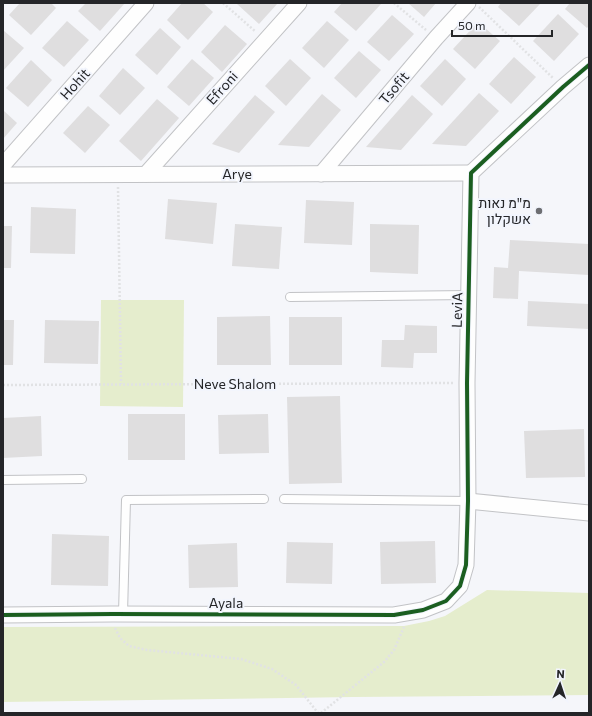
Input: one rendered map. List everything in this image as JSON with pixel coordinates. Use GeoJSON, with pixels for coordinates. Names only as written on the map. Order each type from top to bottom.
{"type":"FeatureCollection","features":[{"type":"Feature","properties":{"kind":"street","name":"Hohit"},"geometry":{"type":"LineString","coordinates":[[3,165],[146,3]]}},
{"type":"Feature","properties":{"kind":"street","name":"Efroni"},"geometry":{"type":"LineString","coordinates":[[146,174],[299,3]]}},
{"type":"Feature","properties":{"kind":"street","name":"Tsofit"},"geometry":{"type":"LineString","coordinates":[[321,174],[436,38],[468,3]]}},
{"type":"Feature","properties":{"kind":"street"},"geometry":{"type":"LineString","coordinates":[[471,173],[563,87],[588,67]]}},
{"type":"Feature","properties":{"kind":"street","name":"Arye"},"geometry":{"type":"LineString","coordinates":[[3,175],[471,173]]}},
{"type":"Feature","properties":{"kind":"street","name":"LeviA"},"geometry":{"type":"LineString","coordinates":[[446,601],[460,586],[466,565],[468,501],[467,383],[471,173]]}},
{"type":"Feature","properties":{"kind":"street"},"geometry":{"type":"LineString","coordinates":[[468,501],[589,513]]}},
{"type":"Feature","properties":{"kind":"street","name":"Ayala"},"geometry":{"type":"LineString","coordinates":[[3,615],[394,615],[423,610],[446,601]]}},
{"type":"Feature","properties":{"kind":"lane"},"geometry":{"type":"LineString","coordinates":[[290,297],[469,294]]}},
{"type":"Feature","properties":{"kind":"lane"},"geometry":{"type":"LineString","coordinates":[[3,480],[82,479]]}},
{"type":"Feature","properties":{"kind":"lane"},"geometry":{"type":"LineString","coordinates":[[118,614],[126,500],[264,499]]}},
{"type":"Feature","properties":{"kind":"lane"},"geometry":{"type":"LineString","coordinates":[[284,499],[468,501]]}},
{"type":"Feature","properties":{"kind":"path"},"geometry":{"type":"LineString","coordinates":[[223,3],[265,40]]}},
{"type":"Feature","properties":{"kind":"path"},"geometry":{"type":"LineString","coordinates":[[394,3],[436,38]]}},
{"type":"Feature","properties":{"kind":"path"},"geometry":{"type":"LineString","coordinates":[[475,3],[563,87]]}},
{"type":"Feature","properties":{"kind":"path"},"geometry":{"type":"LineString","coordinates":[[117,174],[121,384]]}},
{"type":"Feature","properties":{"kind":"path"},"geometry":{"type":"LineString","coordinates":[[118,614],[112,622],[120,638],[129,646],[147,650],[241,659],[272,669],[296,685],[320,713],[384,662],[394,650],[410,612]]}},
{"type":"Feature","properties":{"kind":"green space"},"geometry":{"type":"Polygon","coordinates":[[[101,300],[184,300],[183,407],[100,406],[101,300]]]}},
{"type":"Feature","properties":{"kind":"green space"},"geometry":{"type":"Polygon","coordinates":[[[487,590],[589,593],[589,695],[3,702],[3,627],[404,626],[445,616],[487,590]]]}},
{"type":"Feature","properties":{"kind":"building"},"geometry":{"type":"Polygon","coordinates":[[[20,3],[51,3],[56,8],[31,35],[9,15],[20,3]]]}},
{"type":"Feature","properties":{"kind":"building"},"geometry":{"type":"Polygon","coordinates":[[[86,3],[125,3],[100,31],[78,11],[86,3]]]}},
{"type":"Feature","properties":{"kind":"building"},"geometry":{"type":"Polygon","coordinates":[[[182,3],[203,3],[213,12],[188,40],[167,20],[182,3]]]}},
{"type":"Feature","properties":{"kind":"building"},"geometry":{"type":"Polygon","coordinates":[[[278,3],[259,24],[237,4],[278,3]]]}},
{"type":"Feature","properties":{"kind":"building"},"geometry":{"type":"Polygon","coordinates":[[[342,3],[381,4],[356,31],[334,12],[342,3]]]}},
{"type":"Feature","properties":{"kind":"building"},"geometry":{"type":"Polygon","coordinates":[[[408,3],[436,3],[424,17],[408,3]]]}},
{"type":"Feature","properties":{"kind":"building"},"geometry":{"type":"Polygon","coordinates":[[[501,3],[541,3],[519,26],[498,7],[501,3]]]}},
{"type":"Feature","properties":{"kind":"building"},"geometry":{"type":"Polygon","coordinates":[[[570,3],[589,3],[589,26],[587,28],[565,9],[570,3]]]}},
{"type":"Feature","properties":{"kind":"building"},"geometry":{"type":"Polygon","coordinates":[[[558,14],[579,34],[554,61],[533,41],[558,14]]]}},
{"type":"Feature","properties":{"kind":"building"},"geometry":{"type":"Polygon","coordinates":[[[392,15],[414,34],[389,61],[367,42],[392,15]]]}},
{"type":"Feature","properties":{"kind":"building"},"geometry":{"type":"Polygon","coordinates":[[[67,21],[89,40],[64,67],[42,48],[67,21]]]}},
{"type":"Feature","properties":{"kind":"building"},"geometry":{"type":"Polygon","coordinates":[[[327,21],[349,40],[324,68],[302,48],[327,21]]]}},
{"type":"Feature","properties":{"kind":"building"},"geometry":{"type":"Polygon","coordinates":[[[478,22],[500,41],[475,69],[453,49],[478,22]]]}},
{"type":"Feature","properties":{"kind":"building"},"geometry":{"type":"Polygon","coordinates":[[[225,25],[247,44],[222,72],[201,52],[225,25]]]}},
{"type":"Feature","properties":{"kind":"building"},"geometry":{"type":"Polygon","coordinates":[[[160,28],[181,47],[157,75],[135,55],[160,28]]]}},
{"type":"Feature","properties":{"kind":"building"},"geometry":{"type":"Polygon","coordinates":[[[3,30],[24,48],[3,71],[3,30]]]}},
{"type":"Feature","properties":{"kind":"building"},"geometry":{"type":"Polygon","coordinates":[[[359,51],[381,70],[356,98],[334,78],[359,51]]]}},
{"type":"Feature","properties":{"kind":"building"},"geometry":{"type":"Polygon","coordinates":[[[514,57],[536,77],[511,104],[489,84],[514,57]]]}},
{"type":"Feature","properties":{"kind":"building"},"geometry":{"type":"Polygon","coordinates":[[[192,59],[214,78],[189,106],[167,87],[192,59]]]}},
{"type":"Feature","properties":{"kind":"building"},"geometry":{"type":"Polygon","coordinates":[[[290,59],[311,78],[286,106],[265,86],[290,59]]]}},
{"type":"Feature","properties":{"kind":"building"},"geometry":{"type":"Polygon","coordinates":[[[445,59],[466,79],[442,106],[420,86],[445,59]]]}},
{"type":"Feature","properties":{"kind":"building"},"geometry":{"type":"Polygon","coordinates":[[[31,60],[52,80],[28,107],[6,88],[31,60]]]}},
{"type":"Feature","properties":{"kind":"building"},"geometry":{"type":"Polygon","coordinates":[[[123,68],[145,88],[120,115],[99,96],[123,68]]]}},
{"type":"Feature","properties":{"kind":"building"},"geometry":{"type":"Polygon","coordinates":[[[479,93],[499,111],[466,146],[432,144],[479,93]]]}},
{"type":"Feature","properties":{"kind":"building"},"geometry":{"type":"Polygon","coordinates":[[[322,94],[341,110],[309,147],[278,145],[322,94]]]}},
{"type":"Feature","properties":{"kind":"building"},"geometry":{"type":"Polygon","coordinates":[[[255,95],[275,112],[239,153],[212,144],[255,95]]]}},
{"type":"Feature","properties":{"kind":"building"},"geometry":{"type":"Polygon","coordinates":[[[412,95],[433,114],[401,150],[366,147],[412,95]]]}},
{"type":"Feature","properties":{"kind":"building"},"geometry":{"type":"Polygon","coordinates":[[[157,99],[179,118],[141,161],[119,141],[157,99]]]}},
{"type":"Feature","properties":{"kind":"building"},"geometry":{"type":"Polygon","coordinates":[[[88,106],[110,125],[85,153],[63,133],[88,106]]]}},
{"type":"Feature","properties":{"kind":"building"},"geometry":{"type":"Polygon","coordinates":[[[3,110],[17,123],[3,139],[3,110]]]}},
{"type":"Feature","properties":{"kind":"building"},"geometry":{"type":"Polygon","coordinates":[[[168,199],[217,203],[213,244],[165,239],[168,199]]]}},
{"type":"Feature","properties":{"kind":"building"},"geometry":{"type":"Polygon","coordinates":[[[306,200],[354,202],[352,245],[304,243],[306,200]]]}},
{"type":"Feature","properties":{"kind":"building"},"geometry":{"type":"Polygon","coordinates":[[[31,207],[76,209],[75,254],[30,253],[31,207]]]}},
{"type":"Feature","properties":{"kind":"building"},"geometry":{"type":"Polygon","coordinates":[[[235,224],[282,227],[279,269],[232,266],[235,224]]]}},
{"type":"Feature","properties":{"kind":"building"},"geometry":{"type":"Polygon","coordinates":[[[370,224],[419,225],[418,274],[370,272],[370,224]]]}},
{"type":"Feature","properties":{"kind":"building"},"geometry":{"type":"Polygon","coordinates":[[[3,226],[12,226],[11,268],[3,268],[3,226]]]}},
{"type":"Feature","properties":{"kind":"building"},"geometry":{"type":"Polygon","coordinates":[[[510,240],[589,244],[589,275],[519,271],[518,299],[493,298],[494,267],[508,268],[510,240]]]}},
{"type":"Feature","properties":{"kind":"building"},"geometry":{"type":"Polygon","coordinates":[[[528,301],[589,304],[589,329],[527,326],[528,301]]]}},
{"type":"Feature","properties":{"kind":"building"},"geometry":{"type":"Polygon","coordinates":[[[270,316],[271,365],[217,365],[217,317],[270,316]]]}},
{"type":"Feature","properties":{"kind":"building"},"geometry":{"type":"Polygon","coordinates":[[[289,317],[342,317],[342,365],[289,365],[289,317]]]}},
{"type":"Feature","properties":{"kind":"building"},"geometry":{"type":"Polygon","coordinates":[[[3,320],[14,320],[13,365],[3,365],[3,320]]]}},
{"type":"Feature","properties":{"kind":"building"},"geometry":{"type":"Polygon","coordinates":[[[45,320],[99,321],[98,364],[44,363],[45,320]]]}},
{"type":"Feature","properties":{"kind":"building"},"geometry":{"type":"Polygon","coordinates":[[[405,325],[437,326],[437,353],[414,353],[413,368],[381,367],[382,340],[404,340],[405,325]]]}},
{"type":"Feature","properties":{"kind":"building"},"geometry":{"type":"Polygon","coordinates":[[[340,396],[342,483],[289,484],[287,397],[340,396]]]}},
{"type":"Feature","properties":{"kind":"building"},"geometry":{"type":"Polygon","coordinates":[[[128,414],[185,414],[185,460],[128,460],[128,414]]]}},
{"type":"Feature","properties":{"kind":"building"},"geometry":{"type":"Polygon","coordinates":[[[268,414],[269,453],[219,454],[218,415],[268,414]]]}},
{"type":"Feature","properties":{"kind":"building"},"geometry":{"type":"Polygon","coordinates":[[[41,416],[42,456],[3,458],[3,418],[41,416]]]}},
{"type":"Feature","properties":{"kind":"building"},"geometry":{"type":"Polygon","coordinates":[[[584,429],[585,477],[526,478],[524,431],[584,429]]]}},
{"type":"Feature","properties":{"kind":"building"},"geometry":{"type":"Polygon","coordinates":[[[52,534],[109,536],[108,586],[51,585],[52,534]]]}},
{"type":"Feature","properties":{"kind":"building"},"geometry":{"type":"Polygon","coordinates":[[[435,541],[436,583],[381,584],[380,542],[435,541]]]}},
{"type":"Feature","properties":{"kind":"building"},"geometry":{"type":"Polygon","coordinates":[[[287,542],[333,543],[332,584],[286,583],[287,542]]]}},
{"type":"Feature","properties":{"kind":"building"},"geometry":{"type":"Polygon","coordinates":[[[237,543],[238,587],[189,588],[188,545],[237,543]]]}},
{"type":"Feature","properties":{"kind":"cycle path"},"geometry":{"type":"LineString","coordinates":[[3,615],[394,615],[423,610],[446,601],[460,586],[466,565],[468,501],[467,383],[471,173],[563,87],[589,65]]}},
{"type":"Feature","properties":{"kind":"place","name":"מ\"מ נאות אשקלון"},"geometry":{"type":"Point","coordinates":[539,211]}}]}
